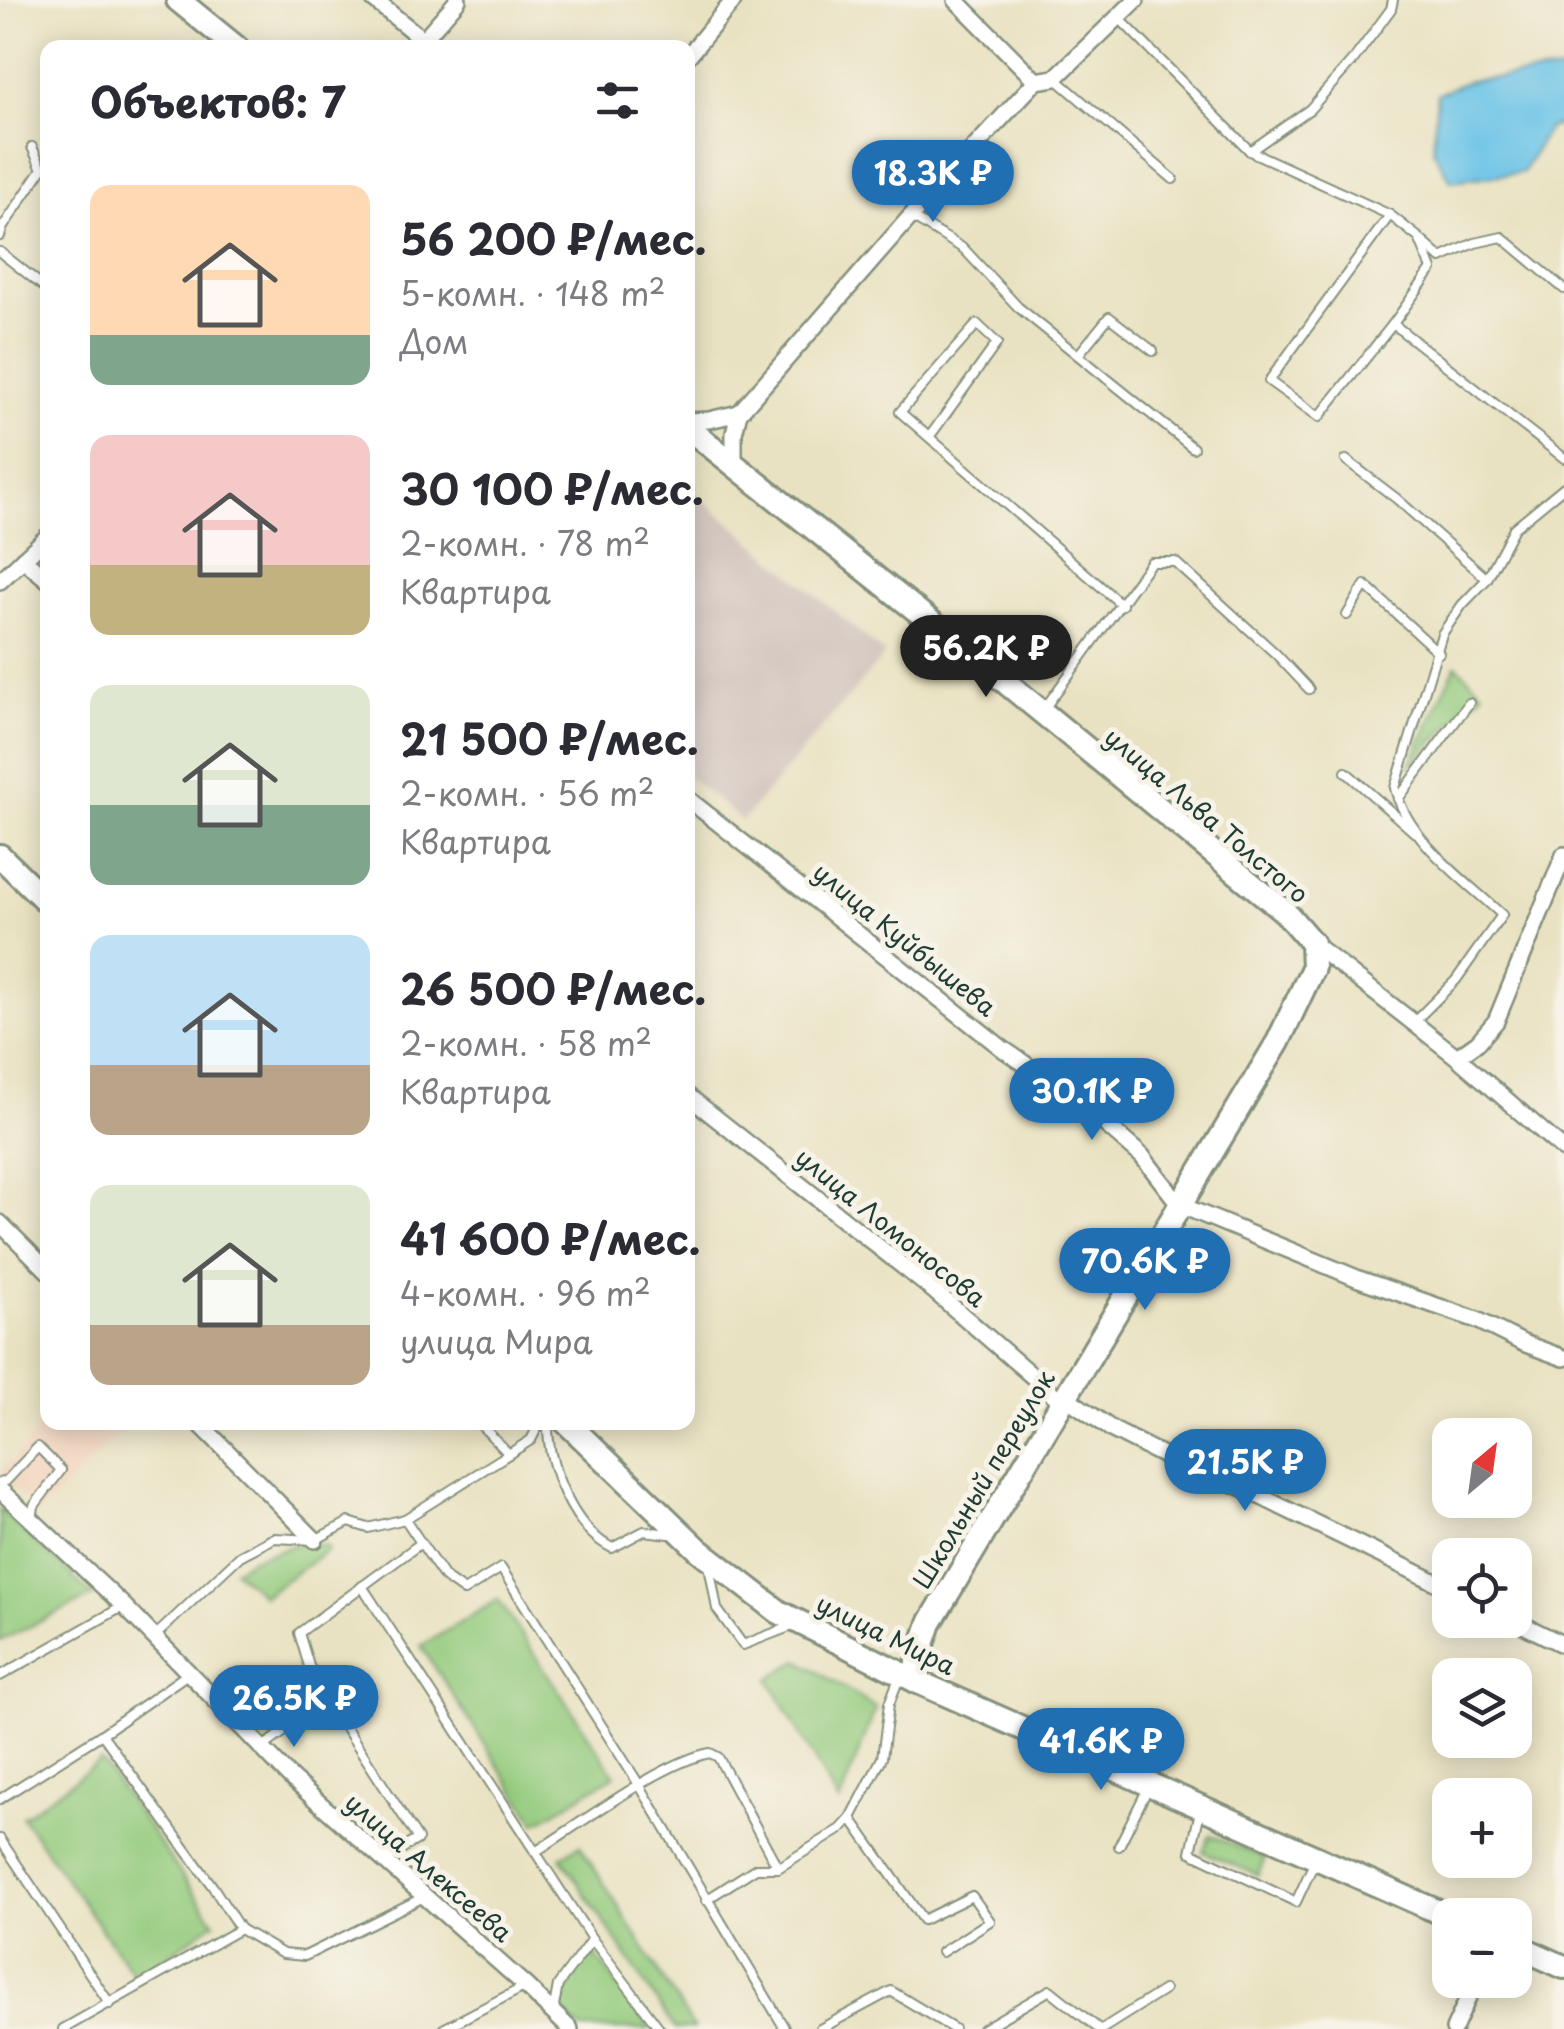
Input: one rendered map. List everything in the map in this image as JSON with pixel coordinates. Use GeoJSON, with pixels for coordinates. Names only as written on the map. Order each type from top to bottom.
{"type":"FeatureCollection","features":[{"type":"Feature","properties":{"kind":"street"},"geometry":{"type":"LineString","coordinates":[[178,0],[227,40]]}},
{"type":"Feature","properties":{"kind":"street"},"geometry":{"type":"LineString","coordinates":[[374,0],[415,40]]}},
{"type":"Feature","properties":{"kind":"street"},"geometry":{"type":"LineString","coordinates":[[423,40],[458,0]]}},
{"type":"Feature","properties":{"kind":"street"},"geometry":{"type":"LineString","coordinates":[[695,47],[734,0]]}},
{"type":"Feature","properties":{"kind":"street"},"geometry":{"type":"LineString","coordinates":[[956,0],[1036,82]]}},
{"type":"Feature","properties":{"kind":"street"},"geometry":{"type":"LineString","coordinates":[[1118,18],[1121,0]]}},
{"type":"Feature","properties":{"kind":"street"},"geometry":{"type":"LineString","coordinates":[[734,465],[734,433],[739,412],[910,216],[1036,82],[1055,78],[1136,0]]}},
{"type":"Feature","properties":{"kind":"street","name":"улица Льва Толстого"},"geometry":{"type":"LineString","coordinates":[[695,423],[739,412]]}},
{"type":"Feature","properties":{"kind":"street","name":"улица Льва Толстого"},"geometry":{"type":"LineString","coordinates":[[695,430],[1285,912],[1312,943],[1457,1057],[1564,1150]]}},
{"type":"Feature","properties":{"kind":"street"},"geometry":{"type":"LineString","coordinates":[[0,581],[40,543]]}},
{"type":"Feature","properties":{"kind":"street"},"geometry":{"type":"LineString","coordinates":[[23,559],[40,573]]}},
{"type":"Feature","properties":{"kind":"street","name":"улица Куйбышева"},"geometry":{"type":"LineString","coordinates":[[695,805],[1003,1050],[1075,1098],[1142,1156],[1180,1205]]}},
{"type":"Feature","properties":{"kind":"street"},"geometry":{"type":"LineString","coordinates":[[1457,1057],[1478,1042],[1496,1020],[1564,855]]}},
{"type":"Feature","properties":{"kind":"street"},"geometry":{"type":"LineString","coordinates":[[0,856],[40,895]]}},
{"type":"Feature","properties":{"kind":"street","name":"Школьный переулок"},"geometry":{"type":"LineString","coordinates":[[909,1678],[930,1623],[1278,1042],[1313,968],[1312,943]]}},
{"type":"Feature","properties":{"kind":"street","name":"улица Ломоносова"},"geometry":{"type":"LineString","coordinates":[[695,1102],[1063,1399],[1180,1464],[1241,1488],[1432,1581]]}},
{"type":"Feature","properties":{"kind":"street"},"geometry":{"type":"LineString","coordinates":[[1180,1205],[1359,1278],[1477,1320],[1564,1358]]}},
{"type":"Feature","properties":{"kind":"street"},"geometry":{"type":"LineString","coordinates":[[0,1223],[40,1263]]}},
{"type":"Feature","properties":{"kind":"street"},"geometry":{"type":"LineString","coordinates":[[206,1430],[315,1540]]}},
{"type":"Feature","properties":{"kind":"street","name":"улица Мира"},"geometry":{"type":"LineString","coordinates":[[574,1430],[703,1553],[751,1592],[801,1623],[909,1678],[1432,1909]]}},
{"type":"Feature","properties":{"kind":"street","name":"улица Алексеева"},"geometry":{"type":"LineString","coordinates":[[0,1486],[155,1636],[261,1749],[570,2029]]}},
{"type":"Feature","properties":{"kind":"street"},"geometry":{"type":"LineString","coordinates":[[1532,1629],[1564,1645]]}},
{"type":"Feature","properties":{"kind":"street"},"geometry":{"type":"LineString","coordinates":[[1532,1953],[1564,1967]]}},
{"type":"Feature","properties":{"kind":"street"},"geometry":{"type":"LineString","coordinates":[[1454,2029],[1468,1998]]}},
{"type":"Feature","properties":{"kind":"lane"},"geometry":{"type":"LineString","coordinates":[[1250,151],[1310,109],[1354,59],[1392,9],[1393,0]]}},
{"type":"Feature","properties":{"kind":"lane"},"geometry":{"type":"LineString","coordinates":[[1118,18],[1250,151],[1390,215],[1441,258],[1475,243],[1502,237],[1564,289]]}},
{"type":"Feature","properties":{"kind":"lane"},"geometry":{"type":"LineString","coordinates":[[1055,78],[1173,179]]}},
{"type":"Feature","properties":{"kind":"lane"},"geometry":{"type":"LineString","coordinates":[[32,147],[40,165]]}},
{"type":"Feature","properties":{"kind":"lane"},"geometry":{"type":"LineString","coordinates":[[10,258],[0,240],[2,227],[40,172]]}},
{"type":"Feature","properties":{"kind":"lane"},"geometry":{"type":"LineString","coordinates":[[1390,215],[1269,382],[1319,417],[1432,269],[1419,238]]}},
{"type":"Feature","properties":{"kind":"lane"},"geometry":{"type":"LineString","coordinates":[[910,216],[964,249],[1018,307],[1193,448]]}},
{"type":"Feature","properties":{"kind":"lane"},"geometry":{"type":"LineString","coordinates":[[0,252],[40,283]]}},
{"type":"Feature","properties":{"kind":"lane"},"geometry":{"type":"LineString","coordinates":[[1078,355],[1109,317],[1153,351]]}},
{"type":"Feature","properties":{"kind":"lane"},"geometry":{"type":"LineString","coordinates":[[930,436],[998,343],[978,324],[900,412],[1122,605]]}},
{"type":"Feature","properties":{"kind":"lane"},"geometry":{"type":"LineString","coordinates":[[1393,324],[1564,458]]}},
{"type":"Feature","properties":{"kind":"lane"},"geometry":{"type":"LineString","coordinates":[[1346,460],[1397,499],[1487,579]]}},
{"type":"Feature","properties":{"kind":"lane"},"geometry":{"type":"LineString","coordinates":[[1422,838],[1395,788],[1442,634],[1487,579],[1514,528],[1564,486]]}},
{"type":"Feature","properties":{"kind":"lane"},"geometry":{"type":"LineString","coordinates":[[1042,712],[1151,562],[1175,562],[1309,689]]}},
{"type":"Feature","properties":{"kind":"lane"},"geometry":{"type":"LineString","coordinates":[[1346,614],[1365,585],[1439,652]]}},
{"type":"Feature","properties":{"kind":"lane"},"geometry":{"type":"LineString","coordinates":[[1398,799],[1469,704]]}},
{"type":"Feature","properties":{"kind":"lane"},"geometry":{"type":"LineString","coordinates":[[1346,772],[1502,915],[1456,980],[1413,1023]]}},
{"type":"Feature","properties":{"kind":"lane"},"geometry":{"type":"LineString","coordinates":[[486,1430],[509,1454]]}},
{"type":"Feature","properties":{"kind":"lane"},"geometry":{"type":"LineString","coordinates":[[155,1636],[240,1556],[274,1538],[315,1540],[349,1522],[368,1528],[405,1519],[532,1440],[536,1430]]}},
{"type":"Feature","properties":{"kind":"lane"},"geometry":{"type":"LineString","coordinates":[[549,1430],[551,1463],[566,1498],[596,1539],[612,1548],[644,1531],[665,1532],[703,1553],[716,1609],[743,1644],[801,1623]]}},
{"type":"Feature","properties":{"kind":"lane"},"geometry":{"type":"LineString","coordinates":[[0,1486],[38,1448],[60,1470],[34,1506],[32,1520]]}},
{"type":"Feature","properties":{"kind":"lane"},"geometry":{"type":"LineString","coordinates":[[405,1519],[444,1577],[464,1591],[500,1568],[640,1786],[785,2029]]}},
{"type":"Feature","properties":{"kind":"lane"},"geometry":{"type":"LineString","coordinates":[[383,1860],[418,1838],[328,1700],[309,1666],[299,1633],[421,1544]]}},
{"type":"Feature","properties":{"kind":"lane"},"geometry":{"type":"LineString","coordinates":[[362,1586],[592,1939],[660,2029]]}},
{"type":"Feature","properties":{"kind":"lane"},"geometry":{"type":"LineString","coordinates":[[0,1676],[124,1606]]}},
{"type":"Feature","properties":{"kind":"lane"},"geometry":{"type":"LineString","coordinates":[[0,1799],[102,1734],[188,1672]]}},
{"type":"Feature","properties":{"kind":"lane"},"geometry":{"type":"LineString","coordinates":[[706,1900],[756,1868],[778,1868],[841,1829],[851,1818],[882,1758],[889,1704],[909,1678]]}},
{"type":"Feature","properties":{"kind":"lane"},"geometry":{"type":"LineString","coordinates":[[261,1749],[328,1700]]}},
{"type":"Feature","properties":{"kind":"lane"},"geometry":{"type":"LineString","coordinates":[[102,1734],[240,1929],[283,1954],[304,1956],[424,1897]]}},
{"type":"Feature","properties":{"kind":"lane"},"geometry":{"type":"LineString","coordinates":[[535,1852],[640,1786],[696,1756],[710,1753],[718,1757],[778,1868]]}},
{"type":"Feature","properties":{"kind":"lane"},"geometry":{"type":"LineString","coordinates":[[1119,1846],[1149,1786]]}},
{"type":"Feature","properties":{"kind":"lane"},"geometry":{"type":"LineString","coordinates":[[1201,1807],[1192,1852],[1296,1902],[1316,1859]]}},
{"type":"Feature","properties":{"kind":"lane"},"geometry":{"type":"LineString","coordinates":[[851,1818],[923,1920],[972,1896],[990,1921],[942,1952]]}},
{"type":"Feature","properties":{"kind":"lane"},"geometry":{"type":"LineString","coordinates":[[0,1839],[110,2004]]}},
{"type":"Feature","properties":{"kind":"lane"},"geometry":{"type":"LineString","coordinates":[[63,2029],[240,1929]]}},
{"type":"Feature","properties":{"kind":"lane"},"geometry":{"type":"LineString","coordinates":[[552,2012],[558,1985],[592,1939]]}},
{"type":"Feature","properties":{"kind":"lane"},"geometry":{"type":"LineString","coordinates":[[448,2028],[526,1986]]}},
{"type":"Feature","properties":{"kind":"lane"},"geometry":{"type":"LineString","coordinates":[[984,2029],[1050,1990],[1100,2029],[1164,1990]]}},
{"type":"Feature","properties":{"kind":"lane"},"geometry":{"type":"LineString","coordinates":[[820,2029],[891,1992],[954,2029]]}},
{"type":"Feature","properties":{"kind":"shaded area"},"geometry":{"type":"Polygon","coordinates":[[[695,493],[885,654],[742,821],[695,783],[695,493]]]}},
{"type":"Feature","properties":{"kind":"shaded area"},"geometry":{"type":"Polygon","coordinates":[[[40,1430],[121,1430],[38,1514],[0,1474],[40,1430]]]}},
{"type":"Feature","properties":{"kind":"green space"},"geometry":{"type":"Polygon","coordinates":[[[1456,665],[1483,692],[1409,767],[1456,665]]]}},
{"type":"Feature","properties":{"kind":"green space"},"geometry":{"type":"Polygon","coordinates":[[[0,1509],[93,1596],[0,1641],[0,1509]]]}},
{"type":"Feature","properties":{"kind":"green space"},"geometry":{"type":"Polygon","coordinates":[[[297,1544],[325,1545],[329,1549],[263,1596],[234,1570],[252,1559],[297,1544]]]}},
{"type":"Feature","properties":{"kind":"green space"},"geometry":{"type":"Polygon","coordinates":[[[498,1600],[615,1775],[536,1823],[421,1646],[498,1600]]]}},
{"type":"Feature","properties":{"kind":"green space"},"geometry":{"type":"Polygon","coordinates":[[[799,1660],[876,1708],[839,1803],[769,1679],[799,1660]]]}},
{"type":"Feature","properties":{"kind":"green space"},"geometry":{"type":"Polygon","coordinates":[[[101,1761],[215,1922],[136,1978],[22,1817],[101,1761]]]}},
{"type":"Feature","properties":{"kind":"green space"},"geometry":{"type":"Polygon","coordinates":[[[1210,1835],[1265,1858],[1258,1875],[1203,1852],[1210,1835]]]}},
{"type":"Feature","properties":{"kind":"green space"},"geometry":{"type":"Polygon","coordinates":[[[580,1845],[694,2029],[675,2029],[561,1857],[580,1845]]]}},
{"type":"Feature","properties":{"kind":"green space"},"geometry":{"type":"Polygon","coordinates":[[[592,1951],[650,2029],[580,2029],[560,2009],[564,1988],[592,1951]]]}},
{"type":"Feature","properties":{"kind":"water"},"geometry":{"type":"Polygon","coordinates":[[[1564,71],[1564,124],[1548,128],[1523,172],[1451,181],[1433,150],[1437,94],[1468,81],[1564,71]]]}}]}
